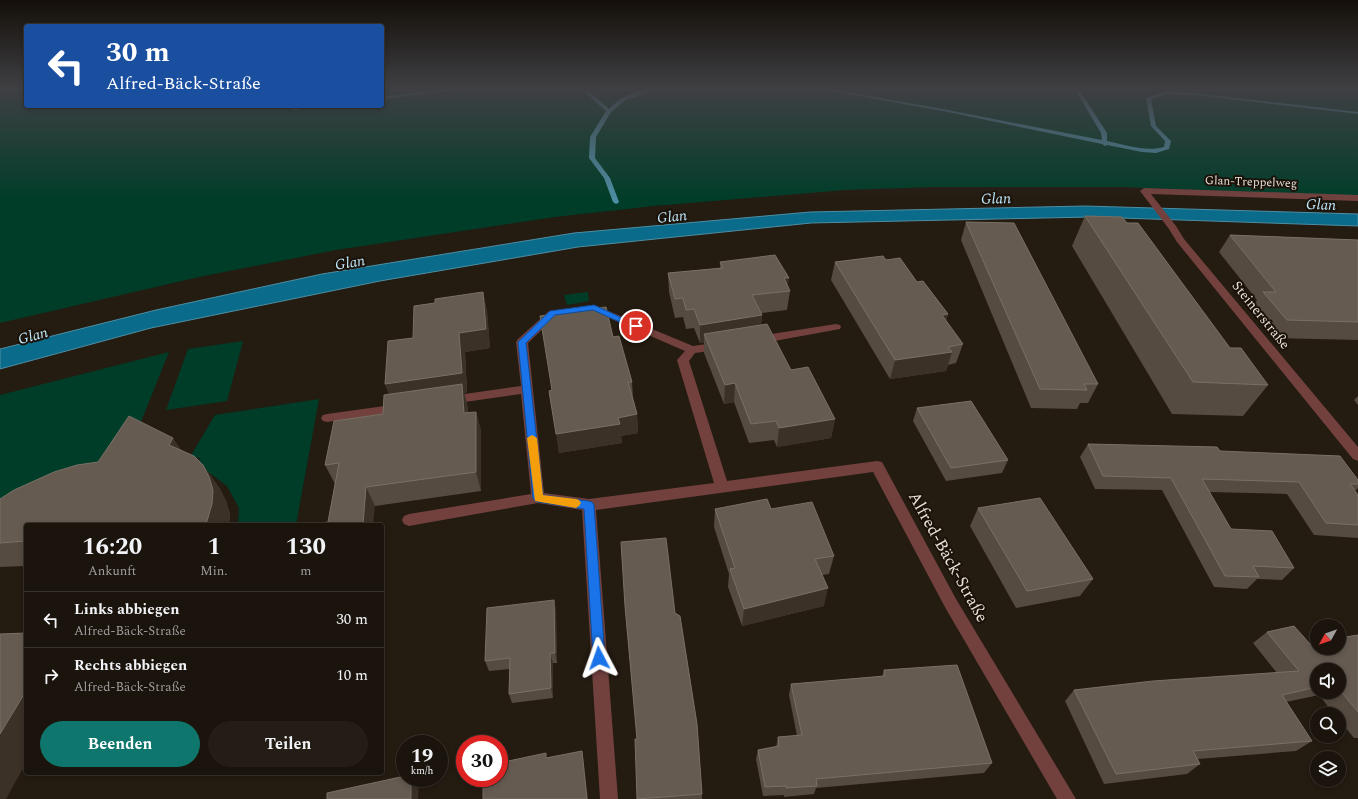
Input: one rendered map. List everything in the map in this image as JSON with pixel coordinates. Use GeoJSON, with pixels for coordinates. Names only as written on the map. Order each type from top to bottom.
{"type":"FeatureCollection","features":[{"type":"Feature","properties":{"kind":"street","name":"Glan-Treppelweg"},"geometry":{"type":"LineString","coordinates":[[1146,193],[1358,198]]}},
{"type":"Feature","properties":{"kind":"street","name":"Steinerstraße"},"geometry":{"type":"LineString","coordinates":[[1146,193],[1173,228],[1180,240],[1358,456]]}},
{"type":"Feature","properties":{"kind":"street"},"geometry":{"type":"LineString","coordinates":[[538,498],[522,342],[553,313],[594,308],[692,350],[730,344]]}},
{"type":"Feature","properties":{"kind":"street"},"geometry":{"type":"LineString","coordinates":[[745,342],[836,328]]}},
{"type":"Feature","properties":{"kind":"street"},"geometry":{"type":"LineString","coordinates":[[692,350],[683,360],[722,487]]}},
{"type":"Feature","properties":{"kind":"street"},"geometry":{"type":"LineString","coordinates":[[442,402],[527,389]]}},
{"type":"Feature","properties":{"kind":"street"},"geometry":{"type":"LineString","coordinates":[[327,418],[412,406]]}},
{"type":"Feature","properties":{"kind":"street","name":"Alfred-Bäck-Straße"},"geometry":{"type":"LineString","coordinates":[[409,520],[538,498],[588,505],[877,466],[951,604],[1067,799]]}},
{"type":"Feature","properties":{"kind":"street"},"geometry":{"type":"LineString","coordinates":[[588,505],[609,799]]}},
{"type":"Feature","properties":{"kind":"green space"},"geometry":{"type":"Polygon","coordinates":[[[0,125],[1358,125],[1358,196],[1120,187],[934,187],[845,190],[654,206],[555,217],[336,250],[199,277],[0,323],[0,125]]]}},
{"type":"Feature","properties":{"kind":"green space"},"geometry":{"type":"Polygon","coordinates":[[[588,292],[589,301],[567,305],[564,295],[588,292]]]}},
{"type":"Feature","properties":{"kind":"green space"},"geometry":{"type":"Polygon","coordinates":[[[243,341],[227,401],[166,410],[188,349],[243,341]]]}},
{"type":"Feature","properties":{"kind":"green space"},"geometry":{"type":"Polygon","coordinates":[[[169,352],[138,429],[115,466],[0,516],[0,395],[169,352]]]}},
{"type":"Feature","properties":{"kind":"green space"},"geometry":{"type":"Polygon","coordinates":[[[319,399],[296,523],[238,523],[239,508],[227,486],[208,472],[197,467],[200,458],[190,457],[215,415],[319,399]]]}},
{"type":"Feature","properties":{"kind":"water"},"geometry":{"type":"Polygon","coordinates":[[[1085,206],[1358,214],[1358,226],[1091,217],[811,223],[578,247],[380,281],[151,328],[0,369],[0,349],[156,310],[322,274],[574,233],[810,212],[1085,206]]]}},
{"type":"Feature","properties":{"kind":"building"},"geometry":{"type":"Polygon","coordinates":[[[1085,216],[1122,217],[1127,223],[1138,223],[1230,348],[1241,348],[1268,385],[1193,382],[1085,216]]]}},
{"type":"Feature","properties":{"kind":"building"},"geometry":{"type":"Polygon","coordinates":[[[966,222],[1014,223],[1098,384],[1084,384],[1087,390],[1040,389],[966,222]]]}},
{"type":"Feature","properties":{"kind":"building"},"geometry":{"type":"Polygon","coordinates":[[[1230,235],[1358,240],[1358,322],[1287,320],[1263,292],[1276,292],[1230,235]]]}},
{"type":"Feature","properties":{"kind":"building"},"geometry":{"type":"Polygon","coordinates":[[[775,255],[789,278],[784,278],[790,291],[752,295],[762,315],[700,325],[694,309],[686,310],[683,298],[675,299],[668,273],[723,268],[720,262],[775,255]]]}},
{"type":"Feature","properties":{"kind":"building"},"geometry":{"type":"Polygon","coordinates":[[[883,256],[886,260],[900,258],[917,282],[923,281],[948,314],[942,315],[963,344],[948,347],[952,352],[895,360],[835,262],[883,256]]]}},
{"type":"Feature","properties":{"kind":"building"},"geometry":{"type":"Polygon","coordinates":[[[483,292],[486,329],[459,333],[462,373],[385,384],[388,341],[413,338],[414,306],[435,303],[435,299],[483,292]]]}},
{"type":"Feature","properties":{"kind":"building"},"geometry":{"type":"Polygon","coordinates":[[[606,307],[613,337],[619,336],[632,382],[628,382],[637,414],[618,418],[620,424],[556,434],[549,391],[552,390],[540,316],[606,307]]]}},
{"type":"Feature","properties":{"kind":"building"},"geometry":{"type":"Polygon","coordinates":[[[767,324],[791,370],[808,367],[835,419],[779,428],[776,421],[751,424],[735,383],[725,385],[704,334],[767,324]]]}},
{"type":"Feature","properties":{"kind":"building"},"geometry":{"type":"Polygon","coordinates":[[[462,384],[464,413],[476,412],[476,472],[366,487],[363,523],[321,523],[328,522],[339,463],[325,465],[334,421],[383,414],[384,395],[462,384]]]}},
{"type":"Feature","properties":{"kind":"building"},"geometry":{"type":"Polygon","coordinates":[[[971,401],[1008,460],[951,468],[917,408],[971,401]]]}},
{"type":"Feature","properties":{"kind":"building"},"geometry":{"type":"Polygon","coordinates":[[[129,416],[173,438],[169,445],[194,456],[203,465],[209,477],[213,490],[212,504],[206,523],[24,523],[24,541],[0,543],[0,499],[14,490],[54,472],[77,465],[98,462],[129,416]]]}},
{"type":"Feature","properties":{"kind":"building"},"geometry":{"type":"Polygon","coordinates":[[[1088,444],[1217,447],[1220,451],[1340,456],[1358,480],[1358,484],[1350,484],[1358,495],[1358,525],[1326,523],[1299,482],[1202,479],[1231,529],[1272,531],[1294,568],[1253,566],[1259,577],[1225,576],[1171,478],[1103,476],[1088,444]]]}},
{"type":"Feature","properties":{"kind":"building"},"geometry":{"type":"Polygon","coordinates":[[[1040,498],[1093,579],[1027,591],[978,508],[1040,498]]]}},
{"type":"Feature","properties":{"kind":"building"},"geometry":{"type":"Polygon","coordinates":[[[767,499],[771,509],[812,502],[834,556],[815,559],[828,588],[744,609],[730,569],[735,568],[715,509],[767,499]]]}},
{"type":"Feature","properties":{"kind":"building"},"geometry":{"type":"Polygon","coordinates":[[[666,538],[675,613],[680,616],[697,724],[702,794],[637,799],[635,739],[637,739],[621,542],[666,538]]]}},
{"type":"Feature","properties":{"kind":"building"},"geometry":{"type":"Polygon","coordinates":[[[554,600],[555,653],[550,653],[551,688],[509,694],[510,658],[485,661],[487,608],[554,600]]]}},
{"type":"Feature","properties":{"kind":"building"},"geometry":{"type":"Polygon","coordinates":[[[1294,626],[1310,644],[1310,655],[1346,655],[1346,637],[1358,635],[1358,712],[1346,697],[1346,663],[1310,663],[1310,689],[1282,695],[1310,738],[1310,741],[1193,751],[1200,764],[1116,774],[1074,690],[1153,681],[1299,671],[1267,632],[1294,626]]]}},
{"type":"Feature","properties":{"kind":"building"},"geometry":{"type":"Polygon","coordinates":[[[24,633],[24,694],[0,734],[0,634],[24,633]]]}},
{"type":"Feature","properties":{"kind":"building"},"geometry":{"type":"Polygon","coordinates":[[[957,665],[992,763],[816,779],[817,786],[786,788],[786,786],[765,787],[758,750],[779,746],[778,737],[802,735],[791,684],[885,676],[884,670],[957,665]]]}},
{"type":"Feature","properties":{"kind":"building"},"geometry":{"type":"Polygon","coordinates":[[[582,751],[587,799],[483,799],[483,787],[508,787],[508,761],[546,753],[546,758],[582,751]]]}},
{"type":"Feature","properties":{"kind":"building"},"geometry":{"type":"Polygon","coordinates":[[[396,778],[396,787],[411,787],[411,799],[327,799],[327,793],[396,778]]]}},
{"type":"Feature","properties":{"kind":"waterway"},"geometry":{"type":"LineString","coordinates":[[600,125],[593,137],[592,158],[607,178],[616,202]]}},
{"type":"Feature","properties":{"kind":"waterway"},"geometry":{"type":"LineString","coordinates":[[1019,125],[1105,143]]}},
{"type":"Feature","properties":{"kind":"waterway"},"geometry":{"type":"LineString","coordinates":[[1099,125],[1104,133],[1105,143]]}},
{"type":"Feature","properties":{"kind":"waterway"},"geometry":{"type":"LineString","coordinates":[[1105,143],[1142,150],[1156,151],[1167,148],[1168,141],[1154,125]]}},
{"type":"Feature","properties":{"kind":"slow traffic"},"geometry":{"type":"LineString","coordinates":[[532,438],[538,498],[576,503]]}},
{"type":"Feature","properties":{"kind":"route"},"geometry":{"type":"LineString","coordinates":[[599,658],[588,505],[538,498],[522,342],[553,313],[594,308],[636,326]]}},
{"type":"Feature","properties":{"kind":"water label","name":"Glan"},"geometry":{"type":"Point","coordinates":[996,199]}},
{"type":"Feature","properties":{"kind":"water label","name":"Glan"},"geometry":{"type":"Point","coordinates":[1321,205]}},
{"type":"Feature","properties":{"kind":"water label","name":"Glan"},"geometry":{"type":"Point","coordinates":[672,217]}},
{"type":"Feature","properties":{"kind":"water label","name":"Glan"},"geometry":{"type":"Point","coordinates":[350,263]}},
{"type":"Feature","properties":{"kind":"water label","name":"Glan"},"geometry":{"type":"Point","coordinates":[33,336]}}]}
